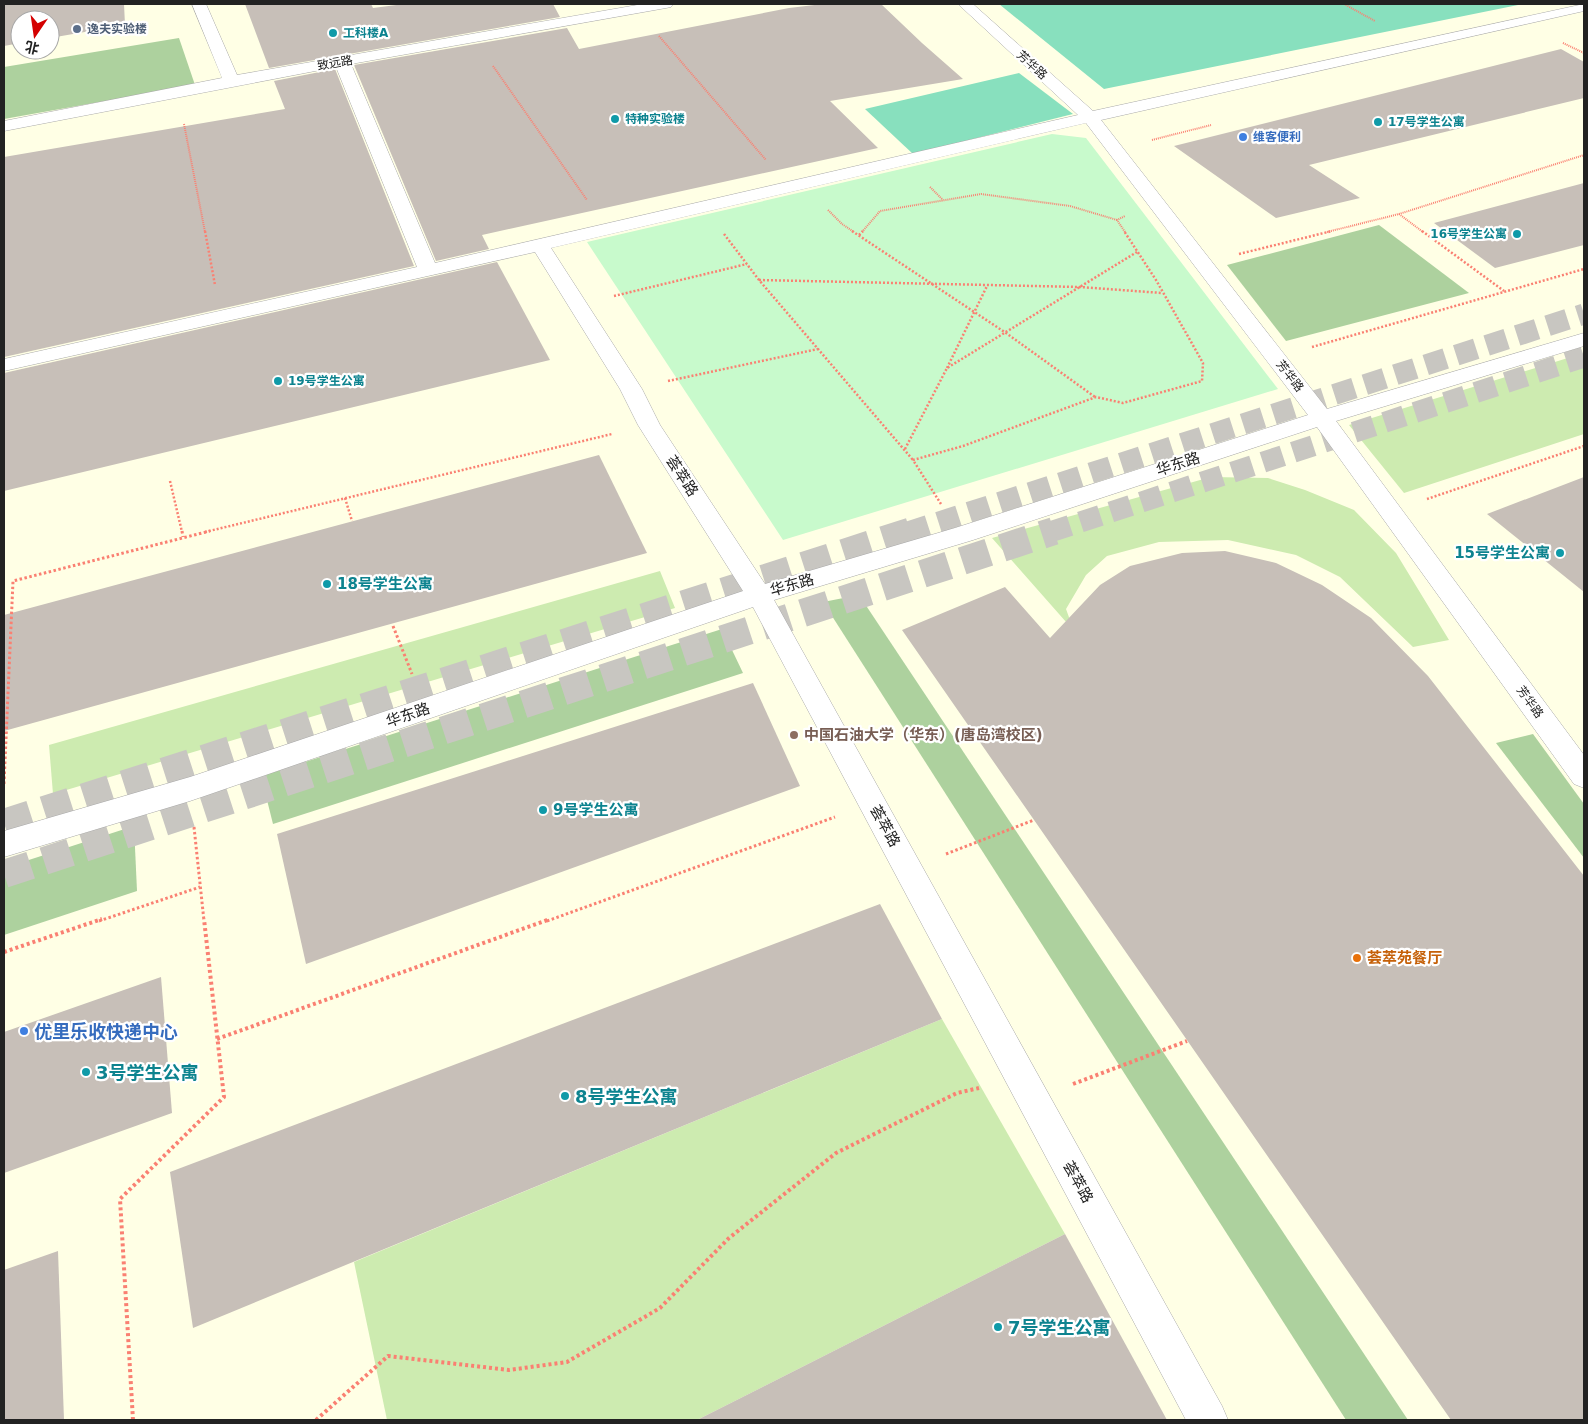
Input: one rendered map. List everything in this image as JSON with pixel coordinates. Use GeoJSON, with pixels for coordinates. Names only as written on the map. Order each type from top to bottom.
{"type":"FeatureCollection","features":[{"type":"Feature","properties":{"kind":"street"},"geometry":{"type":"LineString","coordinates":[[199,4],[231,82]]}},
{"type":"Feature","properties":{"kind":"street","name":"致远路"},"geometry":{"type":"LineString","coordinates":[[4,126],[473,38],[598,9],[635,9],[666,4]]}},
{"type":"Feature","properties":{"kind":"street","name":"芳华路"},"geometry":{"type":"LineString","coordinates":[[965,4],[1090,117],[1322,418],[1584,776]]}},
{"type":"Feature","properties":{"kind":"street"},"geometry":{"type":"LineString","coordinates":[[4,365],[540,245],[1090,117],[1584,7]]}},
{"type":"Feature","properties":{"kind":"street"},"geometry":{"type":"LineString","coordinates":[[342,62],[428,270]]}},
{"type":"Feature","properties":{"kind":"street","name":"荟萃路"},"geometry":{"type":"LineString","coordinates":[[540,245],[631,389],[649,425],[759,595],[1208,1420]]}},
{"type":"Feature","properties":{"kind":"street","name":"华东路"},"geometry":{"type":"LineString","coordinates":[[4,844],[190,789],[759,595],[964,534],[1322,418],[1584,339]]}},
{"type":"Feature","properties":{"kind":"path"},"geometry":{"type":"LineString","coordinates":[[635,9],[795,185],[842,224],[1006,333],[1096,397],[1123,403],[1202,381],[1203,363],[1163,293],[1117,220],[1070,206],[981,194],[880,211],[859,235]]}},
{"type":"Feature","properties":{"kind":"path"},"geometry":{"type":"LineString","coordinates":[[473,38],[608,229]]}},
{"type":"Feature","properties":{"kind":"path"},"geometry":{"type":"LineString","coordinates":[[178,92],[221,317]]}},
{"type":"Feature","properties":{"kind":"path"},"geometry":{"type":"LineString","coordinates":[[1202,263],[1399,214],[1584,155]]}},
{"type":"Feature","properties":{"kind":"path"},"geometry":{"type":"LineString","coordinates":[[1117,220],[1154,200]]}},
{"type":"Feature","properties":{"kind":"path"},"geometry":{"type":"LineString","coordinates":[[705,206],[759,280],[905,449],[940,503],[964,534]]}},
{"type":"Feature","properties":{"kind":"path"},"geometry":{"type":"LineString","coordinates":[[1399,214],[1504,292]]}},
{"type":"Feature","properties":{"kind":"path"},"geometry":{"type":"LineString","coordinates":[[947,368],[1138,252]]}},
{"type":"Feature","properties":{"kind":"path"},"geometry":{"type":"LineString","coordinates":[[578,304],[747,264]]}},
{"type":"Feature","properties":{"kind":"path"},"geometry":{"type":"LineString","coordinates":[[1275,358],[1584,269]]}},
{"type":"Feature","properties":{"kind":"path"},"geometry":{"type":"LineString","coordinates":[[759,280],[1080,287],[1163,293]]}},
{"type":"Feature","properties":{"kind":"path"},"geometry":{"type":"LineString","coordinates":[[905,449],[987,286]]}},
{"type":"Feature","properties":{"kind":"path"},"geometry":{"type":"LineString","coordinates":[[631,389],[819,349]]}},
{"type":"Feature","properties":{"kind":"path"},"geometry":{"type":"LineString","coordinates":[[913,460],[963,446],[1096,397]]}},
{"type":"Feature","properties":{"kind":"path"},"geometry":{"type":"LineString","coordinates":[[4,784],[13,581],[183,536],[649,425]]}},
{"type":"Feature","properties":{"kind":"path"},"geometry":{"type":"LineString","coordinates":[[1391,512],[1584,446]]}},
{"type":"Feature","properties":{"kind":"path"},"geometry":{"type":"LineString","coordinates":[[170,481],[183,536]]}},
{"type":"Feature","properties":{"kind":"path"},"geometry":{"type":"LineString","coordinates":[[345,498],[352,521]]}},
{"type":"Feature","properties":{"kind":"path"},"geometry":{"type":"LineString","coordinates":[[393,626],[425,709]]}},
{"type":"Feature","properties":{"kind":"path"},"geometry":{"type":"LineString","coordinates":[[133,1420],[120,1199],[224,1098],[190,789]]}},
{"type":"Feature","properties":{"kind":"path"},"geometry":{"type":"LineString","coordinates":[[217,1039],[873,804]]}},
{"type":"Feature","properties":{"kind":"path"},"geometry":{"type":"LineString","coordinates":[[908,869],[1034,820]]}},
{"type":"Feature","properties":{"kind":"path"},"geometry":{"type":"LineString","coordinates":[[4,952],[200,886]]}},
{"type":"Feature","properties":{"kind":"path"},"geometry":{"type":"LineString","coordinates":[[316,1420],[388,1356],[509,1370],[566,1362],[660,1308],[729,1238],[836,1153],[957,1093],[1027,1088],[1187,1041]]}},
{"type":"Feature","properties":{"kind":"shaded area","name":"中国石油大学（华东）(唐岛湾校区)"},"geometry":{"type":"Polygon","coordinates":[[[4,4],[1584,4],[1584,1420],[4,1420],[4,4]]]}},
{"type":"Feature","properties":{"kind":"green space"},"geometry":{"type":"Polygon","coordinates":[[[999,4],[1523,4],[1104,89],[999,4]]]}},
{"type":"Feature","properties":{"kind":"green space"},"geometry":{"type":"Polygon","coordinates":[[[179,38],[195,85],[4,119],[4,67],[46,60],[60,60],[60,58],[179,38]]]}},
{"type":"Feature","properties":{"kind":"green space"},"geometry":{"type":"Polygon","coordinates":[[[1019,73],[1073,114],[913,154],[865,109],[1019,73]]]}},
{"type":"Feature","properties":{"kind":"green space"},"geometry":{"type":"Polygon","coordinates":[[[1052,134],[1086,138],[1278,389],[783,540],[587,242],[1052,134]]]}},
{"type":"Feature","properties":{"kind":"green space"},"geometry":{"type":"Polygon","coordinates":[[[1379,225],[1469,293],[1286,341],[1227,265],[1379,225]]]}},
{"type":"Feature","properties":{"kind":"green space"},"geometry":{"type":"Polygon","coordinates":[[[1584,353],[1584,434],[1404,493],[1349,425],[1584,353]]]}},
{"type":"Feature","properties":{"kind":"green space"},"geometry":{"type":"Polygon","coordinates":[[[1211,477],[1268,478],[1305,490],[1354,510],[1396,553],[1449,640],[1413,647],[1340,577],[1296,555],[1228,540],[1159,542],[1107,556],[1086,575],[1066,609],[1074,631],[992,538],[1211,477]]]}},
{"type":"Feature","properties":{"kind":"green space"},"geometry":{"type":"Polygon","coordinates":[[[660,571],[675,608],[53,794],[49,745],[660,571]]]}},
{"type":"Feature","properties":{"kind":"green space"},"geometry":{"type":"Polygon","coordinates":[[[859,595],[1408,1420],[1346,1420],[823,602],[859,595]]]}},
{"type":"Feature","properties":{"kind":"green space"},"geometry":{"type":"Polygon","coordinates":[[[722,629],[743,673],[273,824],[261,776],[722,629]]]}},
{"type":"Feature","properties":{"kind":"green space"},"geometry":{"type":"Polygon","coordinates":[[[1533,734],[1584,804],[1584,858],[1496,743],[1533,734]]]}},
{"type":"Feature","properties":{"kind":"green space"},"geometry":{"type":"Polygon","coordinates":[[[134,826],[137,891],[4,935],[4,868],[134,826]]]}},
{"type":"Feature","properties":{"kind":"green space"},"geometry":{"type":"Polygon","coordinates":[[[942,1019],[1065,1234],[697,1420],[387,1420],[354,1262],[942,1019]]]}},
{"type":"Feature","properties":{"kind":"building"},"geometry":{"type":"Polygon","coordinates":[[[4,4],[124,4],[125,25],[60,36],[60,10],[10,10],[10,45],[4,46],[4,4]]]}},
{"type":"Feature","properties":{"kind":"building","name":"工科楼A"},"geometry":{"type":"Polygon","coordinates":[[[245,4],[371,4],[373,8],[404,4],[553,4],[560,17],[269,68],[245,4]]]}},
{"type":"Feature","properties":{"kind":"building","name":"特种实验楼"},"geometry":{"type":"Polygon","coordinates":[[[823,4],[881,4],[963,79],[830,101],[878,148],[482,235],[489,249],[436,261],[354,65],[567,28],[579,49],[789,8],[823,4]]]}},
{"type":"Feature","properties":{"kind":"building","name":"17号学生公寓"},"geometry":{"type":"Polygon","coordinates":[[[1561,49],[1584,62],[1584,98],[1309,165],[1360,198],[1276,218],[1174,146],[1561,49]]]}},
{"type":"Feature","properties":{"kind":"building"},"geometry":{"type":"Polygon","coordinates":[[[335,69],[414,266],[4,357],[4,157],[285,109],[274,81],[335,69]]]}},
{"type":"Feature","properties":{"kind":"building","name":"16号学生公寓"},"geometry":{"type":"Polygon","coordinates":[[[1584,183],[1584,245],[1495,268],[1434,223],[1584,183]]]}},
{"type":"Feature","properties":{"kind":"building","name":"19号学生公寓"},"geometry":{"type":"Polygon","coordinates":[[[497,262],[550,360],[4,491],[4,373],[497,262]]]}},
{"type":"Feature","properties":{"kind":"building","name":"18号学生公寓"},"geometry":{"type":"Polygon","coordinates":[[[599,455],[647,553],[4,731],[4,615],[599,455]]]}},
{"type":"Feature","properties":{"kind":"building","name":"15号学生公寓"},"geometry":{"type":"Polygon","coordinates":[[[1584,477],[1584,592],[1487,514],[1584,477]]]}},
{"type":"Feature","properties":{"kind":"building","name":"荟萃苑餐厅"},"geometry":{"type":"Polygon","coordinates":[[[1225,551],[1276,563],[1322,585],[1371,618],[1428,676],[1584,876],[1584,1420],[1451,1420],[902,630],[1005,587],[1050,638],[1100,585],[1130,566],[1182,553],[1225,551]]]}},
{"type":"Feature","properties":{"kind":"building","name":"9号学生公寓"},"geometry":{"type":"Polygon","coordinates":[[[753,683],[800,786],[306,964],[277,834],[753,683]]]}},
{"type":"Feature","properties":{"kind":"building","name":"8号学生公寓"},"geometry":{"type":"Polygon","coordinates":[[[880,904],[942,1019],[193,1328],[170,1172],[880,904]]]}},
{"type":"Feature","properties":{"kind":"building","name":"3号学生公寓"},"geometry":{"type":"Polygon","coordinates":[[[161,977],[172,1113],[4,1173],[4,1032],[161,977]]]}},
{"type":"Feature","properties":{"kind":"building","name":"7号学生公寓"},"geometry":{"type":"Polygon","coordinates":[[[1065,1234],[1167,1420],[697,1420],[1065,1234]]]}},
{"type":"Feature","properties":{"kind":"building"},"geometry":{"type":"Polygon","coordinates":[[[58,1251],[64,1420],[4,1420],[4,1270],[58,1251]]]}},
{"type":"Feature","properties":{"kind":"tunnel"},"geometry":{"type":"LineString","coordinates":[[908,532],[1584,314]]}},
{"type":"Feature","properties":{"kind":"tunnel"},"geometry":{"type":"LineString","coordinates":[[1050,532],[1584,357]]}},
{"type":"Feature","properties":{"kind":"tunnel"},"geometry":{"type":"LineString","coordinates":[[4,823],[912,531]]}},
{"type":"Feature","properties":{"kind":"tunnel"},"geometry":{"type":"LineString","coordinates":[[4,874],[1054,531]]}},
{"type":"Feature","properties":{"kind":"place","name":"逸夫实验楼"},"geometry":{"type":"Point","coordinates":[77,29]}},
{"type":"Feature","properties":{"kind":"place","name":"工科楼A"},"geometry":{"type":"Point","coordinates":[333,33]}},
{"type":"Feature","properties":{"kind":"place","name":"特种实验楼"},"geometry":{"type":"Point","coordinates":[615,119]}},
{"type":"Feature","properties":{"kind":"place","name":"17号学生公寓"},"geometry":{"type":"Point","coordinates":[1378,122]}},
{"type":"Feature","properties":{"kind":"place","name":"维客便利"},"geometry":{"type":"Point","coordinates":[1243,137]}},
{"type":"Feature","properties":{"kind":"place","name":"16号学生公寓"},"geometry":{"type":"Point","coordinates":[1517,234]}},
{"type":"Feature","properties":{"kind":"place","name":"19号学生公寓"},"geometry":{"type":"Point","coordinates":[278,381]}},
{"type":"Feature","properties":{"kind":"place","name":"15号学生公寓"},"geometry":{"type":"Point","coordinates":[1560,553]}},
{"type":"Feature","properties":{"kind":"place","name":"18号学生公寓"},"geometry":{"type":"Point","coordinates":[327,584]}},
{"type":"Feature","properties":{"kind":"place","name":"中国石油大学（华东）(唐岛湾校区)"},"geometry":{"type":"Point","coordinates":[794,735]}},
{"type":"Feature","properties":{"kind":"place","name":"9号学生公寓"},"geometry":{"type":"Point","coordinates":[543,810]}},
{"type":"Feature","properties":{"kind":"place","name":"荟萃苑餐厅"},"geometry":{"type":"Point","coordinates":[1357,958]}},
{"type":"Feature","properties":{"kind":"place","name":"优里乐收快递中心"},"geometry":{"type":"Point","coordinates":[24,1031]}},
{"type":"Feature","properties":{"kind":"place","name":"3号学生公寓"},"geometry":{"type":"Point","coordinates":[86,1072]}},
{"type":"Feature","properties":{"kind":"place","name":"8号学生公寓"},"geometry":{"type":"Point","coordinates":[565,1096]}},
{"type":"Feature","properties":{"kind":"place","name":"7号学生公寓"},"geometry":{"type":"Point","coordinates":[998,1327]}}]}
